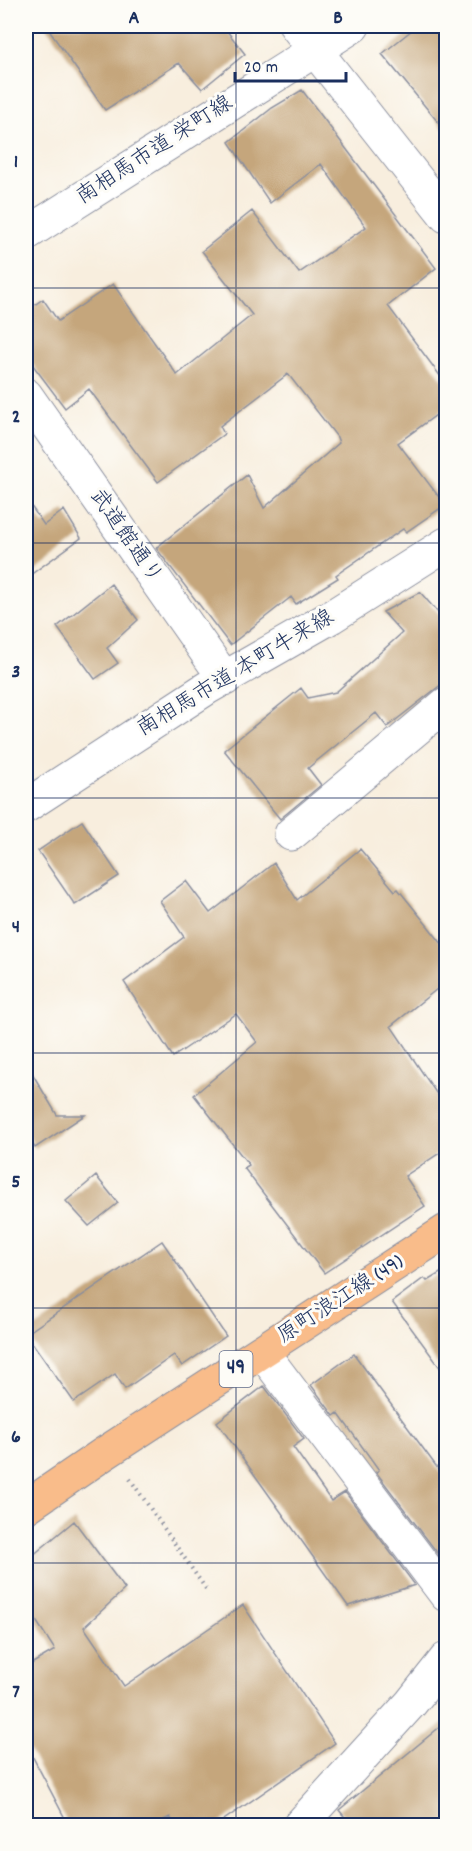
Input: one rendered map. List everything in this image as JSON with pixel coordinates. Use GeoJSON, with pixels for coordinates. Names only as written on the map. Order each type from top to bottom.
{"type":"FeatureCollection","features":[{"type":"Feature","properties":{"kind":"main road","name":"原町浪江線 (49)"},"geometry":{"type":"LineString","coordinates":[[26,1508],[102,1455],[447,1231]]}},
{"type":"Feature","properties":{"kind":"street","name":"南相馬市道 栄町線"},"geometry":{"type":"LineString","coordinates":[[26,234],[305,38],[353,26]]}},
{"type":"Feature","properties":{"kind":"street"},"geometry":{"type":"LineString","coordinates":[[305,38],[447,216]]}},
{"type":"Feature","properties":{"kind":"street","name":"武道館通り"},"geometry":{"type":"LineString","coordinates":[[26,395],[225,679]]}},
{"type":"Feature","properties":{"kind":"street","name":"南相馬市道 本町牛来線"},"geometry":{"type":"LineString","coordinates":[[26,806],[225,679],[331,617],[447,544]]}},
{"type":"Feature","properties":{"kind":"street"},"geometry":{"type":"LineString","coordinates":[[291,834],[447,704]]}},
{"type":"Feature","properties":{"kind":"street"},"geometry":{"type":"LineString","coordinates":[[262,1352],[447,1595]]}},
{"type":"Feature","properties":{"kind":"street"},"geometry":{"type":"LineString","coordinates":[[299,1826],[411,1703],[447,1659]]}},
{"type":"Feature","properties":{"kind":"path"},"geometry":{"type":"LineString","coordinates":[[128,1477],[208,1592]]}},
{"type":"Feature","properties":{"kind":"building"},"geometry":{"type":"Polygon","coordinates":[[[46,26],[223,26],[245,54],[202,89],[179,63],[105,110],[46,26]]]}},
{"type":"Feature","properties":{"kind":"building"},"geometry":{"type":"Polygon","coordinates":[[[417,26],[447,26],[447,133],[382,54],[417,26]]]}},
{"type":"Feature","properties":{"kind":"building"},"geometry":{"type":"Polygon","coordinates":[[[302,90],[436,268],[388,306],[447,385],[447,407],[398,443],[445,505],[406,532],[403,529],[336,575],[338,578],[296,604],[291,597],[230,645],[156,548],[247,475],[264,508],[339,443],[337,437],[288,374],[220,426],[224,434],[158,482],[89,389],[65,408],[26,356],[26,311],[43,299],[58,321],[113,284],[177,375],[252,315],[202,251],[252,211],[299,273],[366,227],[321,164],[270,203],[229,142],[272,108],[302,90]]]}},
{"type":"Feature","properties":{"kind":"building"},"geometry":{"type":"Polygon","coordinates":[[[26,499],[44,525],[64,510],[81,538],[26,578],[26,499]]]}},
{"type":"Feature","properties":{"kind":"building"},"geometry":{"type":"Polygon","coordinates":[[[111,584],[138,620],[107,648],[118,663],[95,679],[57,627],[111,584]]]}},
{"type":"Feature","properties":{"kind":"building"},"geometry":{"type":"Polygon","coordinates":[[[420,592],[447,623],[447,680],[387,727],[376,713],[308,768],[321,785],[280,819],[224,750],[301,688],[308,698],[336,692],[402,633],[383,612],[420,592]]]}},
{"type":"Feature","properties":{"kind":"building"},"geometry":{"type":"Polygon","coordinates":[[[82,821],[119,876],[75,905],[38,851],[82,821]]]}},
{"type":"Feature","properties":{"kind":"building"},"geometry":{"type":"Polygon","coordinates":[[[360,849],[395,891],[398,889],[447,950],[447,981],[391,1026],[447,1109],[447,1148],[405,1176],[425,1206],[324,1273],[244,1168],[249,1165],[194,1095],[257,1042],[236,1014],[173,1057],[124,982],[184,937],[160,901],[186,881],[210,913],[274,863],[297,900],[360,849]]]}},
{"type":"Feature","properties":{"kind":"building"},"geometry":{"type":"Polygon","coordinates":[[[26,1063],[57,1115],[85,1115],[35,1148],[26,1132],[26,1063]]]}},
{"type":"Feature","properties":{"kind":"building"},"geometry":{"type":"Polygon","coordinates":[[[96,1176],[118,1203],[89,1226],[66,1201],[96,1176]]]}},
{"type":"Feature","properties":{"kind":"building"},"geometry":{"type":"Polygon","coordinates":[[[162,1241],[226,1336],[182,1366],[174,1355],[125,1389],[115,1374],[74,1402],[26,1334],[162,1241]]]}},
{"type":"Feature","properties":{"kind":"building"},"geometry":{"type":"Polygon","coordinates":[[[447,1269],[447,1377],[392,1302],[424,1278],[427,1281],[447,1269]]]}},
{"type":"Feature","properties":{"kind":"building"},"geometry":{"type":"Polygon","coordinates":[[[354,1354],[447,1481],[447,1558],[442,1559],[376,1472],[379,1470],[338,1413],[334,1416],[311,1385],[354,1354]]]}},
{"type":"Feature","properties":{"kind":"building"},"geometry":{"type":"Polygon","coordinates":[[[264,1386],[304,1439],[293,1447],[331,1501],[345,1492],[415,1585],[348,1606],[217,1422],[264,1386]]]}},
{"type":"Feature","properties":{"kind":"building"},"geometry":{"type":"Polygon","coordinates":[[[74,1521],[125,1589],[84,1627],[124,1686],[243,1605],[335,1743],[215,1826],[176,1826],[170,1817],[151,1826],[69,1826],[26,1744],[26,1667],[55,1650],[26,1605],[26,1561],[74,1521]]]}},
{"type":"Feature","properties":{"kind":"building"},"geometry":{"type":"Polygon","coordinates":[[[447,1721],[447,1826],[352,1826],[339,1810],[447,1721]]]}}]}
